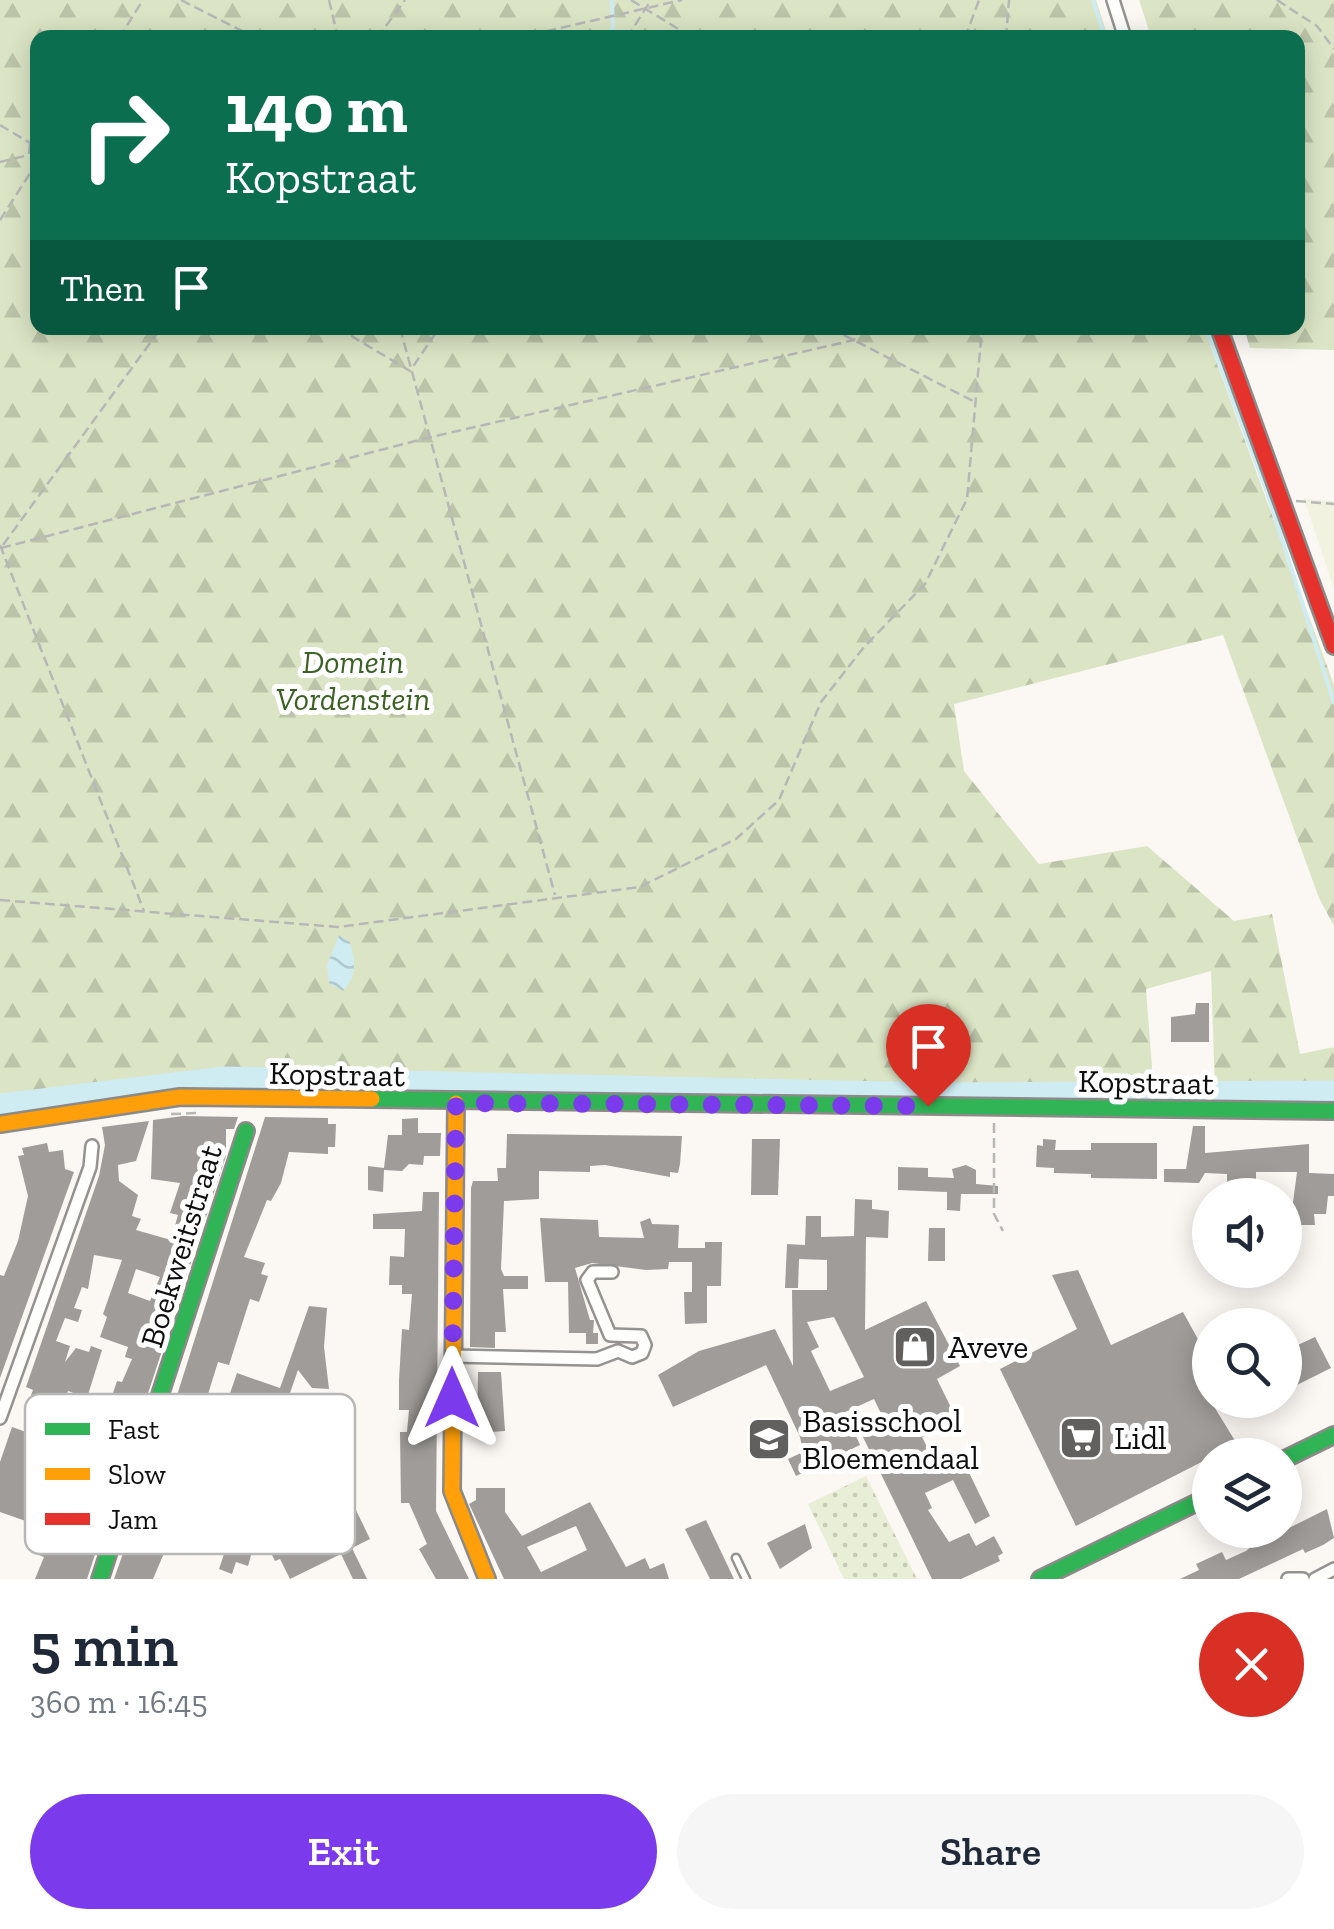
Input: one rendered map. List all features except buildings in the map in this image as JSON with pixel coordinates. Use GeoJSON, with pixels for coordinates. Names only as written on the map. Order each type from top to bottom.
{"type":"FeatureCollection","features":[{"type":"Feature","properties":{"kind":"street"},"geometry":{"type":"LineString","coordinates":[[1113,0],[1122,30]]}},
{"type":"Feature","properties":{"kind":"street"},"geometry":{"type":"LineString","coordinates":[[1222,335],[1334,646]]}},
{"type":"Feature","properties":{"kind":"street","name":"Kopstraat"},"geometry":{"type":"LineString","coordinates":[[0,1124],[180,1098],[1334,1112]]}},
{"type":"Feature","properties":{"kind":"street"},"geometry":{"type":"LineString","coordinates":[[456,1103],[452,1491],[487,1579]]}},
{"type":"Feature","properties":{"kind":"street","name":"Boekweitstraat"},"geometry":{"type":"LineString","coordinates":[[160,1394],[246,1131]]}},
{"type":"Feature","properties":{"kind":"street"},"geometry":{"type":"LineString","coordinates":[[0,1418],[90,1167],[92,1146]]}},
{"type":"Feature","properties":{"kind":"street"},"geometry":{"type":"LineString","coordinates":[[610,1335],[640,1336],[645,1345],[642,1353],[632,1357],[618,1351],[610,1335],[586,1280],[593,1272],[612,1272]]}},
{"type":"Feature","properties":{"kind":"street"},"geometry":{"type":"LineString","coordinates":[[452,1356],[598,1358],[618,1351]]}},
{"type":"Feature","properties":{"kind":"street"},"geometry":{"type":"LineString","coordinates":[[1302,1451],[1334,1435]]}},
{"type":"Feature","properties":{"kind":"street"},"geometry":{"type":"LineString","coordinates":[[1040,1579],[1192,1505]]}},
{"type":"Feature","properties":{"kind":"street","name":"Boekweitstraat"},"geometry":{"type":"LineString","coordinates":[[100,1579],[108,1554]]}},
{"type":"Feature","properties":{"kind":"street"},"geometry":{"type":"LineString","coordinates":[[1315,1579],[1334,1568]]}},
{"type":"Feature","properties":{"kind":"street"},"geometry":{"type":"LineString","coordinates":[[1288,1579],[1304,1579]]}},
{"type":"Feature","properties":{"kind":"lane"},"geometry":{"type":"LineString","coordinates":[[736,1558],[746,1579]]}},
{"type":"Feature","properties":{"kind":"path"},"geometry":{"type":"LineString","coordinates":[[124,30],[143,0]]}},
{"type":"Feature","properties":{"kind":"path"},"geometry":{"type":"LineString","coordinates":[[181,0],[240,30]]}},
{"type":"Feature","properties":{"kind":"path"},"geometry":{"type":"LineString","coordinates":[[329,0],[336,30]]}},
{"type":"Feature","properties":{"kind":"path"},"geometry":{"type":"LineString","coordinates":[[383,30],[405,0]]}},
{"type":"Feature","properties":{"kind":"path"},"geometry":{"type":"LineString","coordinates":[[631,0],[680,30]]}},
{"type":"Feature","properties":{"kind":"path"},"geometry":{"type":"LineString","coordinates":[[632,30],[651,0]]}},
{"type":"Feature","properties":{"kind":"path"},"geometry":{"type":"LineString","coordinates":[[552,30],[682,0]]}},
{"type":"Feature","properties":{"kind":"path"},"geometry":{"type":"LineString","coordinates":[[969,30],[979,0]]}},
{"type":"Feature","properties":{"kind":"path"},"geometry":{"type":"LineString","coordinates":[[1007,30],[1009,0]]}},
{"type":"Feature","properties":{"kind":"path"},"geometry":{"type":"LineString","coordinates":[[1277,0],[1318,26],[1334,49]]}},
{"type":"Feature","properties":{"kind":"path"},"geometry":{"type":"LineString","coordinates":[[0,125],[30,143],[29,155],[0,162]]}},
{"type":"Feature","properties":{"kind":"path"},"geometry":{"type":"LineString","coordinates":[[0,220],[30,175]]}},
{"type":"Feature","properties":{"kind":"path"},"geometry":{"type":"LineString","coordinates":[[0,547],[156,335]]}},
{"type":"Feature","properties":{"kind":"path"},"geometry":{"type":"LineString","coordinates":[[349,335],[410,372]]}},
{"type":"Feature","properties":{"kind":"path"},"geometry":{"type":"LineString","coordinates":[[402,335],[555,896]]}},
{"type":"Feature","properties":{"kind":"path"},"geometry":{"type":"LineString","coordinates":[[410,372],[434,335]]}},
{"type":"Feature","properties":{"kind":"path"},"geometry":{"type":"LineString","coordinates":[[844,335],[977,402]]}},
{"type":"Feature","properties":{"kind":"path"},"geometry":{"type":"LineString","coordinates":[[854,340],[856,335]]}},
{"type":"Feature","properties":{"kind":"path"},"geometry":{"type":"LineString","coordinates":[[0,900],[338,928],[640,887],[736,839],[779,800],[822,702],[864,647],[924,584],[967,499],[982,335]]}},
{"type":"Feature","properties":{"kind":"path"},"geometry":{"type":"LineString","coordinates":[[0,547],[427,438],[854,340]]}},
{"type":"Feature","properties":{"kind":"path"},"geometry":{"type":"LineString","coordinates":[[1282,500],[1334,504]]}},
{"type":"Feature","properties":{"kind":"path"},"geometry":{"type":"LineString","coordinates":[[0,547],[144,912]]}},
{"type":"Feature","properties":{"kind":"path"},"geometry":{"type":"LineString","coordinates":[[994,1121],[994,1214],[1003,1231]]}},
{"type":"Feature","properties":{"kind":"green space","name":"Domein Vordenstein"},"geometry":{"type":"Polygon","coordinates":[[[0,0],[1096,0],[1106,30],[30,30],[30,335],[1207,335],[1334,685],[1334,926],[1319,898],[1223,635],[954,704],[964,771],[1039,864],[1147,846],[1234,921],[1272,914],[1300,1054],[1334,1047],[1334,1090],[1215,1092],[1211,971],[1146,989],[1154,1093],[226,1083],[0,1111],[0,0]]]}},
{"type":"Feature","properties":{"kind":"green space"},"geometry":{"type":"Polygon","coordinates":[[[1139,0],[1334,0],[1334,350],[1250,348],[1246,335],[1305,335],[1305,30],[1149,30],[1139,0]]]}},
{"type":"Feature","properties":{"kind":"green space"},"geometry":{"type":"Polygon","coordinates":[[[1304,499],[1334,501],[1334,589],[1304,499]]]}},
{"type":"Feature","properties":{"kind":"green space"},"geometry":{"type":"Polygon","coordinates":[[[866,1476],[917,1579],[844,1579],[808,1504],[866,1476]]]}},
{"type":"Feature","properties":{"kind":"water"},"geometry":{"type":"Polygon","coordinates":[[[339,935],[350,942],[354,962],[351,979],[343,991],[329,983],[327,965],[339,935]]]}},
{"type":"Feature","properties":{"kind":"waterway"},"geometry":{"type":"LineString","coordinates":[[611,30],[612,0]]}},
{"type":"Feature","properties":{"kind":"waterway"},"geometry":{"type":"LineString","coordinates":[[1093,0],[1102,30]]}},
{"type":"Feature","properties":{"kind":"waterway"},"geometry":{"type":"LineString","coordinates":[[1209,335],[1267,492],[1334,703]]}},
{"type":"Feature","properties":{"kind":"waterway"},"geometry":{"type":"LineString","coordinates":[[0,1106],[224,1079],[932,1095],[1334,1093]]}},
{"type":"Feature","properties":{"kind":"traffic: fast"},"geometry":{"type":"LineString","coordinates":[[372,1099],[1334,1111]]}},
{"type":"Feature","properties":{"kind":"traffic: fast"},"geometry":{"type":"LineString","coordinates":[[160,1394],[246,1131]]}},
{"type":"Feature","properties":{"kind":"traffic: fast"},"geometry":{"type":"LineString","coordinates":[[1302,1451],[1334,1435]]}},
{"type":"Feature","properties":{"kind":"traffic: fast"},"geometry":{"type":"LineString","coordinates":[[1040,1579],[1192,1505]]}},
{"type":"Feature","properties":{"kind":"traffic: fast"},"geometry":{"type":"LineString","coordinates":[[100,1579],[108,1554]]}},
{"type":"Feature","properties":{"kind":"traffic: slow"},"geometry":{"type":"LineString","coordinates":[[0,1124],[180,1097],[372,1099]]}},
{"type":"Feature","properties":{"kind":"traffic: slow"},"geometry":{"type":"LineString","coordinates":[[456,1103],[452,1491],[487,1579]]}},
{"type":"Feature","properties":{"kind":"traffic: jam"},"geometry":{"type":"LineString","coordinates":[[1222,335],[1334,646]]}},
{"type":"Feature","properties":{"kind":"place","name":"Aveve"},"geometry":{"type":"Point","coordinates":[915,1347]}},
{"type":"Feature","properties":{"kind":"place","name":"Lidl"},"geometry":{"type":"Point","coordinates":[1081,1438]}},
{"type":"Feature","properties":{"kind":"place","name":"Basisschool Bloemendaal"},"geometry":{"type":"Point","coordinates":[769,1439]}},
{"type":"Feature","properties":{"kind":"route"},"geometry":{"type":"LineString","coordinates":[[452,1398],[456,1103],[928,1106]]}}]}
